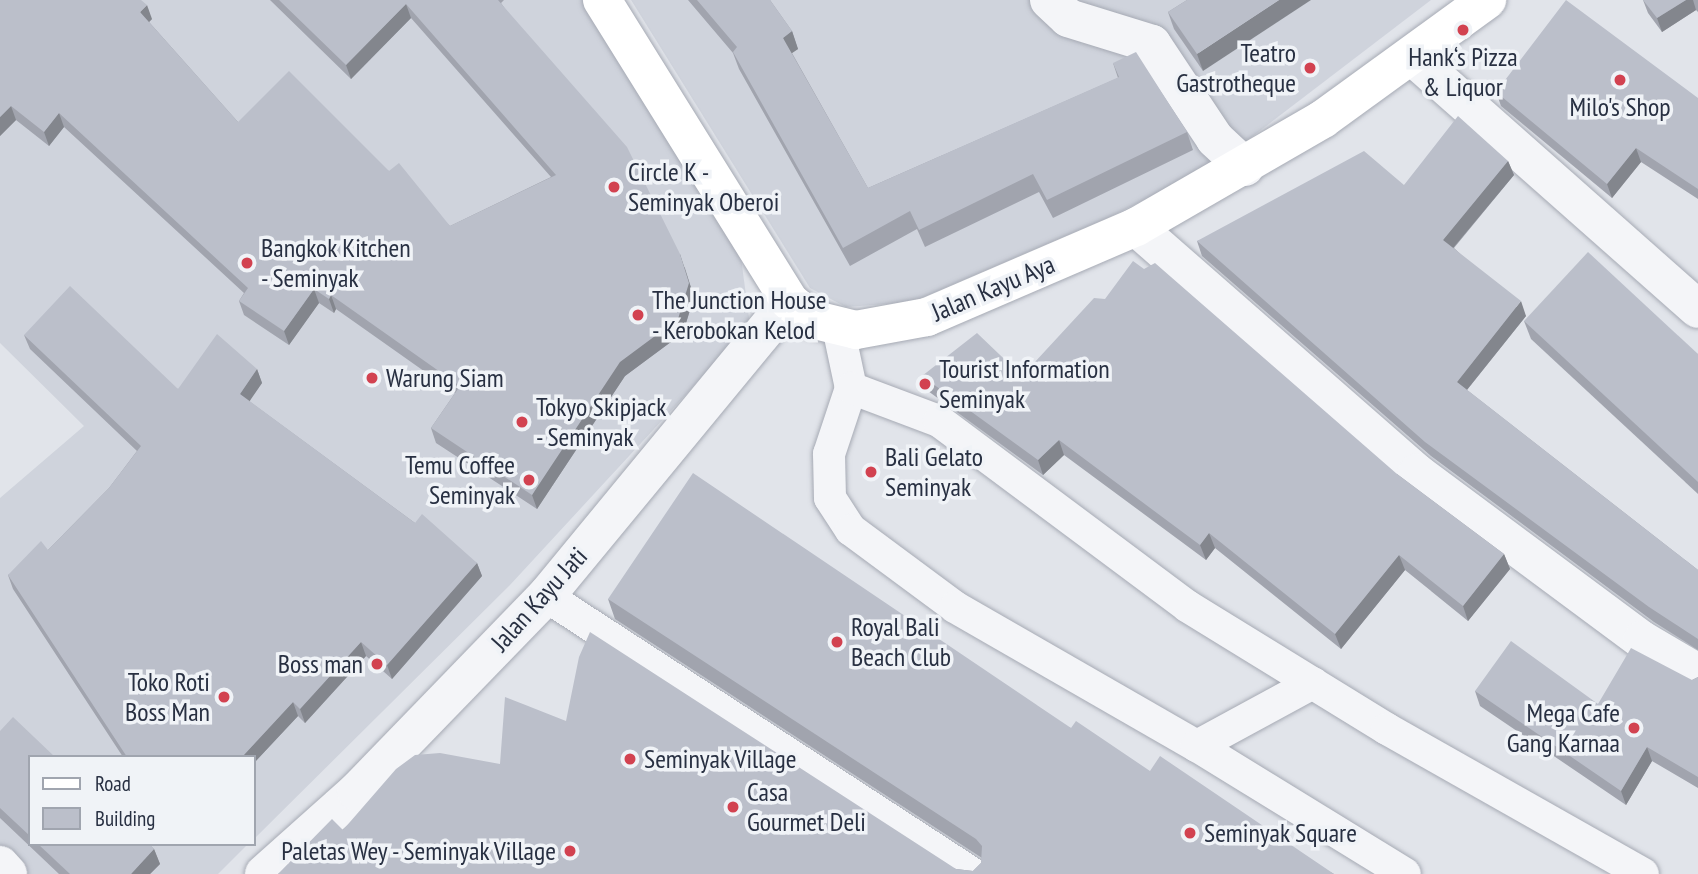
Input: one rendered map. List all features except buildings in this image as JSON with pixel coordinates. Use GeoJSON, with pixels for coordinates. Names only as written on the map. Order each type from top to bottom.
{"type":"FeatureCollection","features":[{"type":"Feature","properties":{"kind":"main road","name":"Jalan Kayu Aya"},"geometry":{"type":"LineString","coordinates":[[602,0],[789,301],[811,319],[856,330],[927,317],[1136,227],[1245,167],[1413,57],[1487,0]]}},
{"type":"Feature","properties":{"kind":"street"},"geometry":{"type":"LineString","coordinates":[[1049,0],[1068,19],[1152,44],[1215,139],[1245,167]]}},
{"type":"Feature","properties":{"kind":"street"},"geometry":{"type":"LineString","coordinates":[[1413,57],[1698,309]]}},
{"type":"Feature","properties":{"kind":"street"},"geometry":{"type":"LineString","coordinates":[[1136,227],[1417,473],[1642,640],[1698,673]]}},
{"type":"Feature","properties":{"kind":"street","name":"Jalan Kayu Jati"},"geometry":{"type":"LineString","coordinates":[[264,874],[356,792],[546,596],[789,301]]}},
{"type":"Feature","properties":{"kind":"street"},"geometry":{"type":"LineString","coordinates":[[0,865],[8,874]]}},
{"type":"Feature","properties":{"kind":"lane"},"geometry":{"type":"LineString","coordinates":[[838,327],[851,388],[829,454],[830,498],[851,530],[955,607],[1197,746],[1405,874]]}},
{"type":"Feature","properties":{"kind":"lane"},"geometry":{"type":"LineString","coordinates":[[851,388],[939,421],[1187,606],[1313,683],[1643,874]]}},
{"type":"Feature","properties":{"kind":"lane"},"geometry":{"type":"LineString","coordinates":[[546,596],[973,874]]}},
{"type":"Feature","properties":{"kind":"lane"},"geometry":{"type":"LineString","coordinates":[[1197,746],[1313,683]]}},
{"type":"Feature","properties":{"kind":"shaded area"},"geometry":{"type":"Polygon","coordinates":[[[0,0],[582,0],[741,258],[750,325],[510,585],[256,837],[256,755],[28,755],[28,846],[246,846],[218,874],[0,874],[0,498],[84,426],[0,343],[0,0]]]}},
{"type":"Feature","properties":{"kind":"shaded area"},"geometry":{"type":"Polygon","coordinates":[[[631,0],[1431,0],[1219,162],[1112,216],[912,302],[846,307],[810,288],[631,0]]]}},
{"type":"Feature","properties":{"kind":"place","name":"Hank‘s Pizza & Liquor"},"geometry":{"type":"Point","coordinates":[1463,30]}},
{"type":"Feature","properties":{"kind":"place","name":"Teatro Gastrotheque"},"geometry":{"type":"Point","coordinates":[1310,68]}},
{"type":"Feature","properties":{"kind":"place","name":"Milo's Shop"},"geometry":{"type":"Point","coordinates":[1620,80]}},
{"type":"Feature","properties":{"kind":"place","name":"Circle K - Seminyak Oberoi"},"geometry":{"type":"Point","coordinates":[614,187]}},
{"type":"Feature","properties":{"kind":"place","name":"Bangkok Kitchen - Seminyak"},"geometry":{"type":"Point","coordinates":[247,263]}},
{"type":"Feature","properties":{"kind":"place","name":"The Junction House - Kerobokan Kelod"},"geometry":{"type":"Point","coordinates":[638,315]}},
{"type":"Feature","properties":{"kind":"place","name":"Warung Siam"},"geometry":{"type":"Point","coordinates":[372,378]}},
{"type":"Feature","properties":{"kind":"place","name":"Tourist Information Seminyak"},"geometry":{"type":"Point","coordinates":[925,384]}},
{"type":"Feature","properties":{"kind":"place","name":"Tokyo Skipjack - Seminyak"},"geometry":{"type":"Point","coordinates":[522,422]}},
{"type":"Feature","properties":{"kind":"place","name":"Bali Gelato Seminyak"},"geometry":{"type":"Point","coordinates":[871,472]}},
{"type":"Feature","properties":{"kind":"place","name":"Temu Coffee Seminyak"},"geometry":{"type":"Point","coordinates":[529,480]}},
{"type":"Feature","properties":{"kind":"place","name":"Royal Bali Beach Club"},"geometry":{"type":"Point","coordinates":[837,642]}},
{"type":"Feature","properties":{"kind":"place","name":"Boss man"},"geometry":{"type":"Point","coordinates":[377,664]}},
{"type":"Feature","properties":{"kind":"place","name":"Toko Roti Boss Man"},"geometry":{"type":"Point","coordinates":[224,697]}},
{"type":"Feature","properties":{"kind":"place","name":"Mega Cafe Gang Karnaa"},"geometry":{"type":"Point","coordinates":[1634,728]}},
{"type":"Feature","properties":{"kind":"place","name":"Seminyak Village"},"geometry":{"type":"Point","coordinates":[630,759]}},
{"type":"Feature","properties":{"kind":"place","name":"Casa Gourmet Deli"},"geometry":{"type":"Point","coordinates":[733,807]}},
{"type":"Feature","properties":{"kind":"place","name":"Seminyak Square"},"geometry":{"type":"Point","coordinates":[1190,833]}},
{"type":"Feature","properties":{"kind":"place","name":"Paletas Wey - Seminyak Village"},"geometry":{"type":"Point","coordinates":[570,851]}}]}
